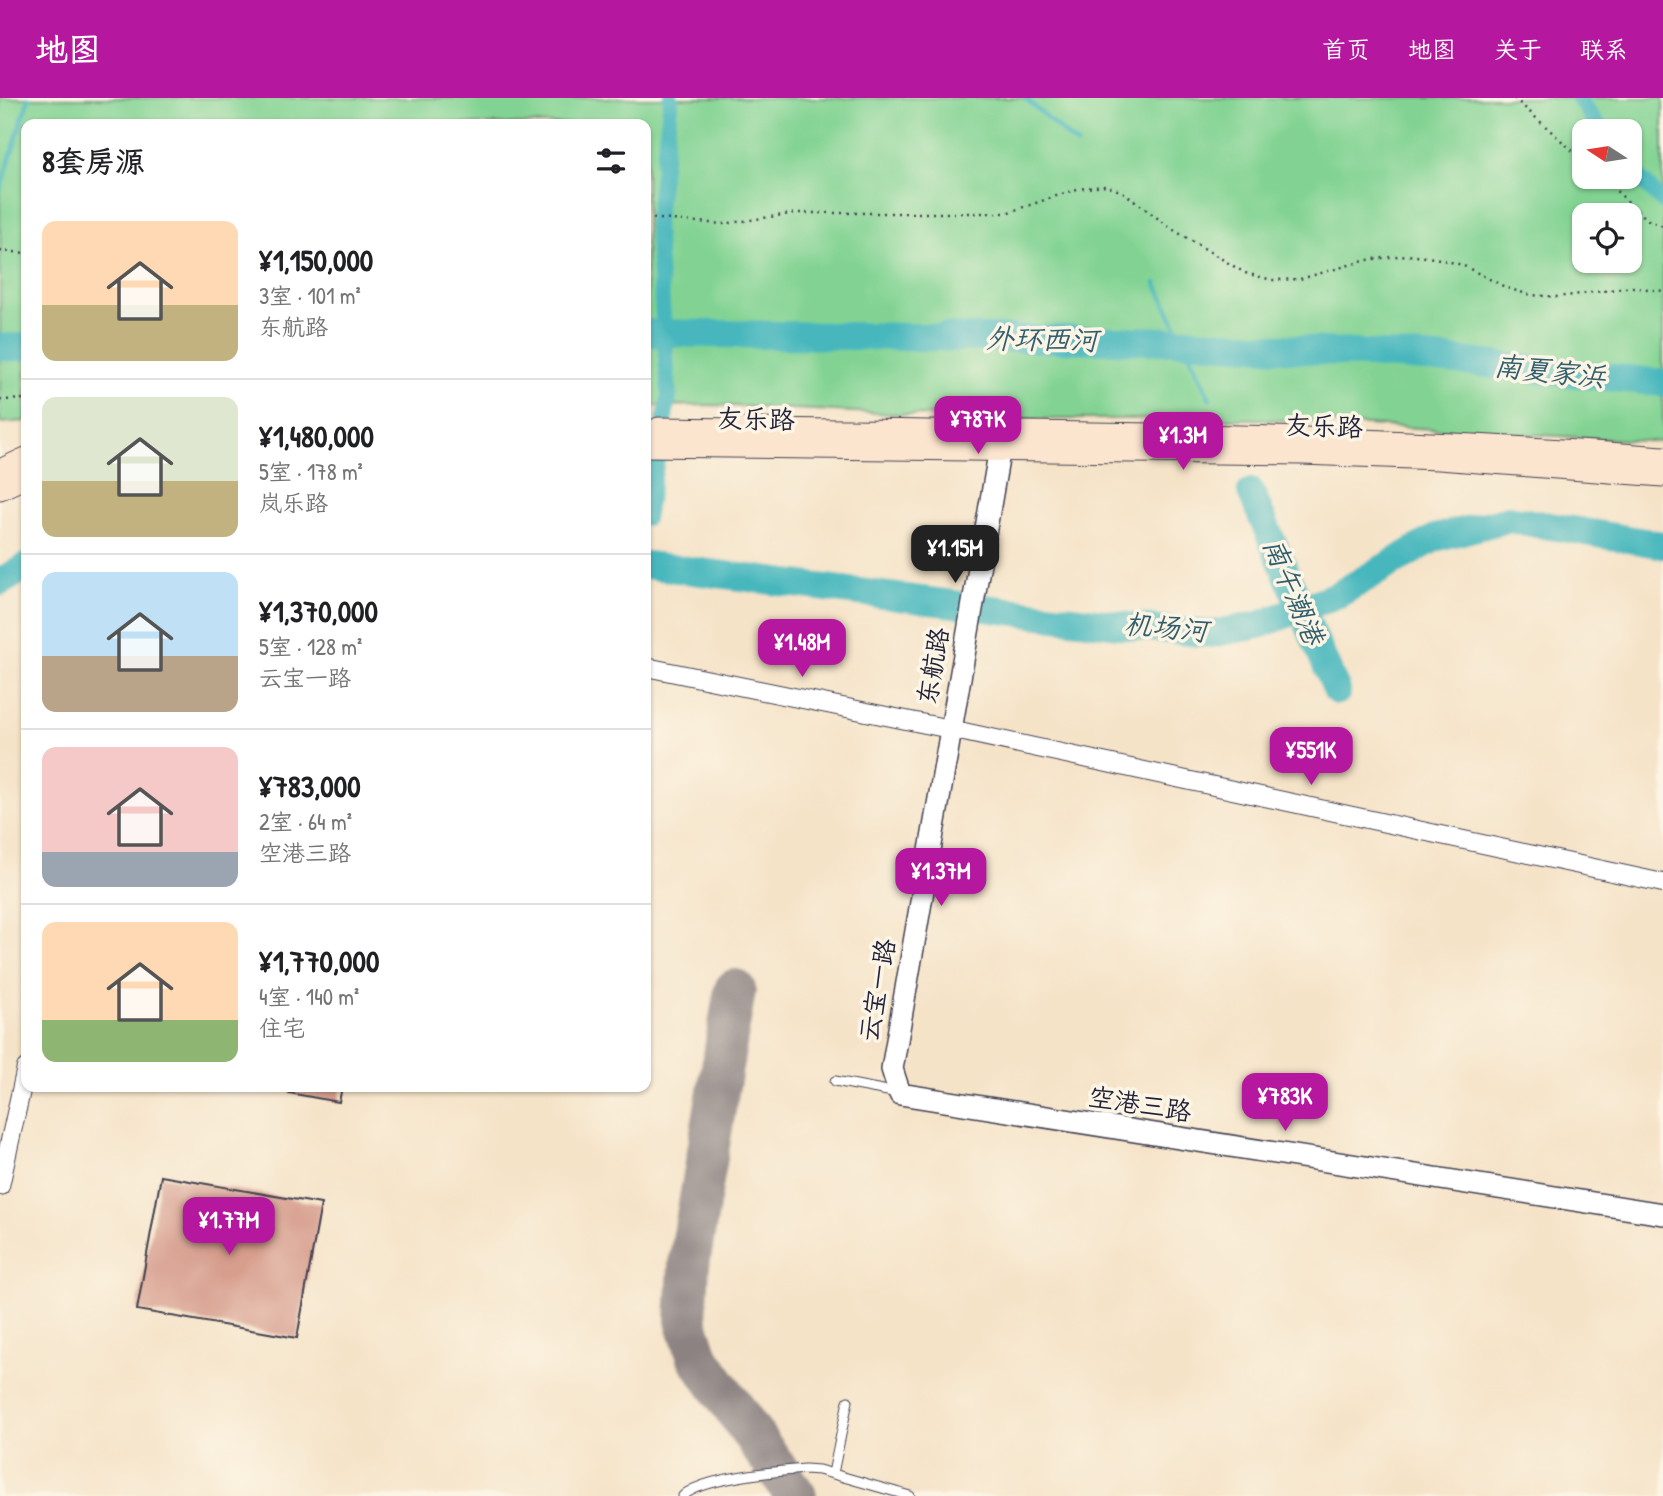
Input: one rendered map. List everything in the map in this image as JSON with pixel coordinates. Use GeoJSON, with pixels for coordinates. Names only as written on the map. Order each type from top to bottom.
{"type":"FeatureCollection","features":[{"type":"Feature","properties":{"kind":"main road","name":"友乐路"},"geometry":{"type":"LineString","coordinates":[[651,430],[706,438]]}},
{"type":"Feature","properties":{"kind":"main road","name":"友乐路"},"geometry":{"type":"LineString","coordinates":[[651,444],[706,438],[1439,443],[1663,458]]}},
{"type":"Feature","properties":{"kind":"main road","name":"友乐路"},"geometry":{"type":"LineString","coordinates":[[1001,440],[1438,458],[1663,475]]}},
{"type":"Feature","properties":{"kind":"main road"},"geometry":{"type":"LineString","coordinates":[[0,471],[21,461]]}},
{"type":"Feature","properties":{"kind":"main road"},"geometry":{"type":"LineString","coordinates":[[0,488],[21,478]]}},
{"type":"Feature","properties":{"kind":"street"},"geometry":{"type":"LineString","coordinates":[[997,483],[1001,440]]}},
{"type":"Feature","properties":{"kind":"street","name":"东航路"},"geometry":{"type":"LineString","coordinates":[[950,729],[1001,440]]}},
{"type":"Feature","properties":{"kind":"street"},"geometry":{"type":"LineString","coordinates":[[651,668],[950,729],[1663,883]]}},
{"type":"Feature","properties":{"kind":"street","name":"云宝一路"},"geometry":{"type":"LineString","coordinates":[[900,1094],[892,1069],[950,729]]}},
{"type":"Feature","properties":{"kind":"street"},"geometry":{"type":"LineString","coordinates":[[0,1186],[21,1092]]}},
{"type":"Feature","properties":{"kind":"street","name":"空港三路"},"geometry":{"type":"LineString","coordinates":[[900,1094],[1663,1214]]}},
{"type":"Feature","properties":{"kind":"lane"},"geometry":{"type":"LineString","coordinates":[[835,1081],[900,1094]]}},
{"type":"Feature","properties":{"kind":"lane"},"geometry":{"type":"LineString","coordinates":[[833,1474],[848,1401]]}},
{"type":"Feature","properties":{"kind":"lane"},"geometry":{"type":"LineString","coordinates":[[683,1496],[706,1486],[806,1469],[910,1496]]}},
{"type":"Feature","properties":{"kind":"path"},"geometry":{"type":"LineString","coordinates":[[1514,98],[1572,150]]}},
{"type":"Feature","properties":{"kind":"path"},"geometry":{"type":"LineString","coordinates":[[651,218],[723,224],[797,213],[1006,212],[1077,189],[1106,186],[1123,192],[1172,229],[1245,273],[1272,280],[1300,279],[1367,260],[1406,255],[1435,258],[1462,265],[1507,288],[1530,295],[1558,297],[1632,287],[1663,290]]}},
{"type":"Feature","properties":{"kind":"path"},"geometry":{"type":"LineString","coordinates":[[1614,189],[1648,220],[1663,226]]}},
{"type":"Feature","properties":{"kind":"path"},"geometry":{"type":"LineString","coordinates":[[0,251],[21,253]]}},
{"type":"Feature","properties":{"kind":"path"},"geometry":{"type":"LineString","coordinates":[[0,400],[21,399]]}},
{"type":"Feature","properties":{"kind":"green space"},"geometry":{"type":"Polygon","coordinates":[[[0,98],[1663,98],[1663,442],[1260,419],[997,419],[713,405],[651,406],[651,119],[21,119],[21,421],[0,423],[0,98]]]}},
{"type":"Feature","properties":{"kind":"building"},"geometry":{"type":"Polygon","coordinates":[[[289,1092],[341,1092],[339,1102],[289,1092]]]}},
{"type":"Feature","properties":{"kind":"building"},"geometry":{"type":"Polygon","coordinates":[[[161,1176],[321,1204],[297,1338],[137,1310],[161,1176]]]}},
{"type":"Feature","properties":{"kind":"waterway"},"geometry":{"type":"LineString","coordinates":[[22,119],[29,98]]}},
{"type":"Feature","properties":{"kind":"waterway"},"geometry":{"type":"LineString","coordinates":[[651,491],[669,396],[656,225],[671,98]]}},
{"type":"Feature","properties":{"kind":"waterway","name":"南午潮港"},"geometry":{"type":"LineString","coordinates":[[1025,98],[1077,145]]}},
{"type":"Feature","properties":{"kind":"waterway"},"geometry":{"type":"LineString","coordinates":[[1578,98],[1593,119]]}},
{"type":"Feature","properties":{"kind":"waterway"},"geometry":{"type":"LineString","coordinates":[[0,190],[21,123]]}},
{"type":"Feature","properties":{"kind":"waterway"},"geometry":{"type":"LineString","coordinates":[[1642,180],[1663,202]]}},
{"type":"Feature","properties":{"kind":"waterway","name":"南午潮港"},"geometry":{"type":"LineString","coordinates":[[1156,283],[1210,399]]}},
{"type":"Feature","properties":{"kind":"waterway","name":"外环西河"},"geometry":{"type":"LineString","coordinates":[[651,333],[1182,341],[1438,359],[1663,383]]}},
{"type":"Feature","properties":{"kind":"waterway","name":"外环西河"},"geometry":{"type":"LineString","coordinates":[[0,347],[21,347]]}},
{"type":"Feature","properties":{"kind":"waterway","name":"南午潮港"},"geometry":{"type":"LineString","coordinates":[[1251,492],[1337,691]]}},
{"type":"Feature","properties":{"kind":"waterway","name":"机场河"},"geometry":{"type":"LineString","coordinates":[[651,566],[1127,626],[1211,634],[1259,625],[1339,594],[1435,538],[1508,519],[1663,545]]}},
{"type":"Feature","properties":{"kind":"waterway","name":"机场河"},"geometry":{"type":"LineString","coordinates":[[0,582],[21,570]]}},
{"type":"Feature","properties":{"kind":"taxiway"},"geometry":{"type":"LineString","coordinates":[[735,990],[689,1264],[686,1320],[698,1357],[796,1496]]}},
{"type":"Feature","properties":{"kind":"water label","name":"南夏家浜"},"geometry":{"type":"Point","coordinates":[1550,371]}}]}
